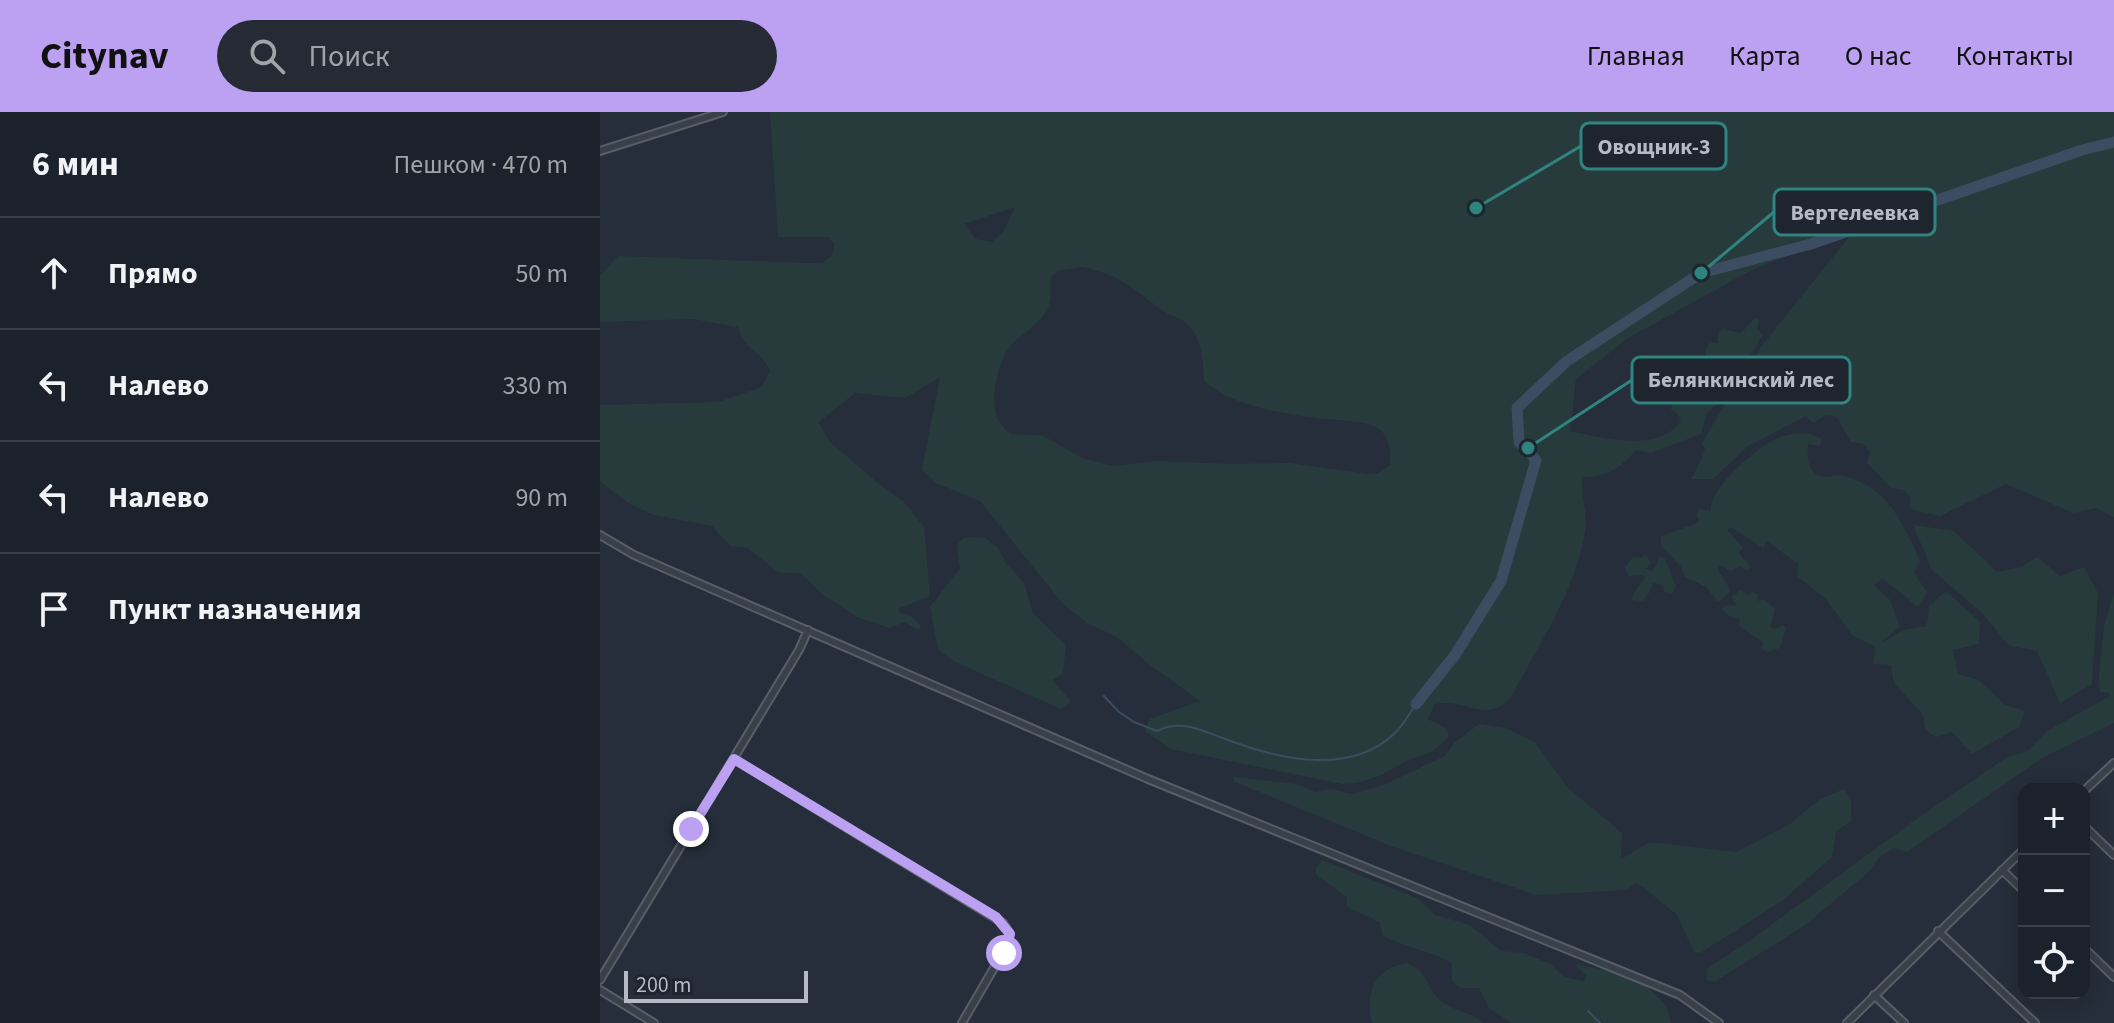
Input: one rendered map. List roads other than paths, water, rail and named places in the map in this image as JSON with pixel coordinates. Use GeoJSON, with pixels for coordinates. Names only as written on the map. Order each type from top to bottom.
{"type":"FeatureCollection","features":[{"type":"Feature","properties":{"kind":"street"},"geometry":{"type":"LineString","coordinates":[[600,151],[723,112]]}},
{"type":"Feature","properties":{"kind":"street"},"geometry":{"type":"LineString","coordinates":[[600,535],[634,555],[1148,779],[1667,989],[1691,1000],[1719,1023]]}},
{"type":"Feature","properties":{"kind":"street"},"geometry":{"type":"LineString","coordinates":[[600,980],[799,650],[808,630]]}},
{"type":"Feature","properties":{"kind":"street"},"geometry":{"type":"LineString","coordinates":[[734,759],[1003,923],[1010,934],[1009,942],[962,1023]]}},
{"type":"Feature","properties":{"kind":"street"},"geometry":{"type":"LineString","coordinates":[[2090,785],[2114,763]]}},
{"type":"Feature","properties":{"kind":"street"},"geometry":{"type":"LineString","coordinates":[[2090,832],[2114,855]]}},
{"type":"Feature","properties":{"kind":"street"},"geometry":{"type":"LineString","coordinates":[[1847,1023],[2018,855]]}},
{"type":"Feature","properties":{"kind":"street"},"geometry":{"type":"LineString","coordinates":[[2002,870],[2018,885]]}},
{"type":"Feature","properties":{"kind":"street"},"geometry":{"type":"LineString","coordinates":[[1938,931],[2035,1023]]}},
{"type":"Feature","properties":{"kind":"street"},"geometry":{"type":"LineString","coordinates":[[2090,954],[2114,977]]}},
{"type":"Feature","properties":{"kind":"street"},"geometry":{"type":"LineString","coordinates":[[600,990],[654,1023]]}},
{"type":"Feature","properties":{"kind":"street"},"geometry":{"type":"LineString","coordinates":[[1874,995],[1904,1023]]}},
{"type":"Feature","properties":{"kind":"waterway"},"geometry":{"type":"LineString","coordinates":[[1416,704],[1455,655],[1501,581],[1536,460],[1519,442],[1517,408],[1567,361],[1701,273],[1811,244],[2082,150],[2114,142]]}},
{"type":"Feature","properties":{"kind":"waterway"},"geometry":{"type":"LineString","coordinates":[[1104,696],[1134,722],[1157,731],[1184,726],[1269,753],[1313,760],[1356,755],[1376,747],[1397,731],[1416,704]]}},
{"type":"Feature","properties":{"kind":"waterway"},"geometry":{"type":"LineString","coordinates":[[1588,1011],[1600,1023]]}},
{"type":"Feature","properties":{"kind":"place","name":"Овощник-3"},"geometry":{"type":"Point","coordinates":[1476,208]}},
{"type":"Feature","properties":{"kind":"place","name":"Вертелеевка"},"geometry":{"type":"Point","coordinates":[1701,273]}},
{"type":"Feature","properties":{"kind":"place","name":"Белянкинский лес"},"geometry":{"type":"Point","coordinates":[1528,448]}}]}
